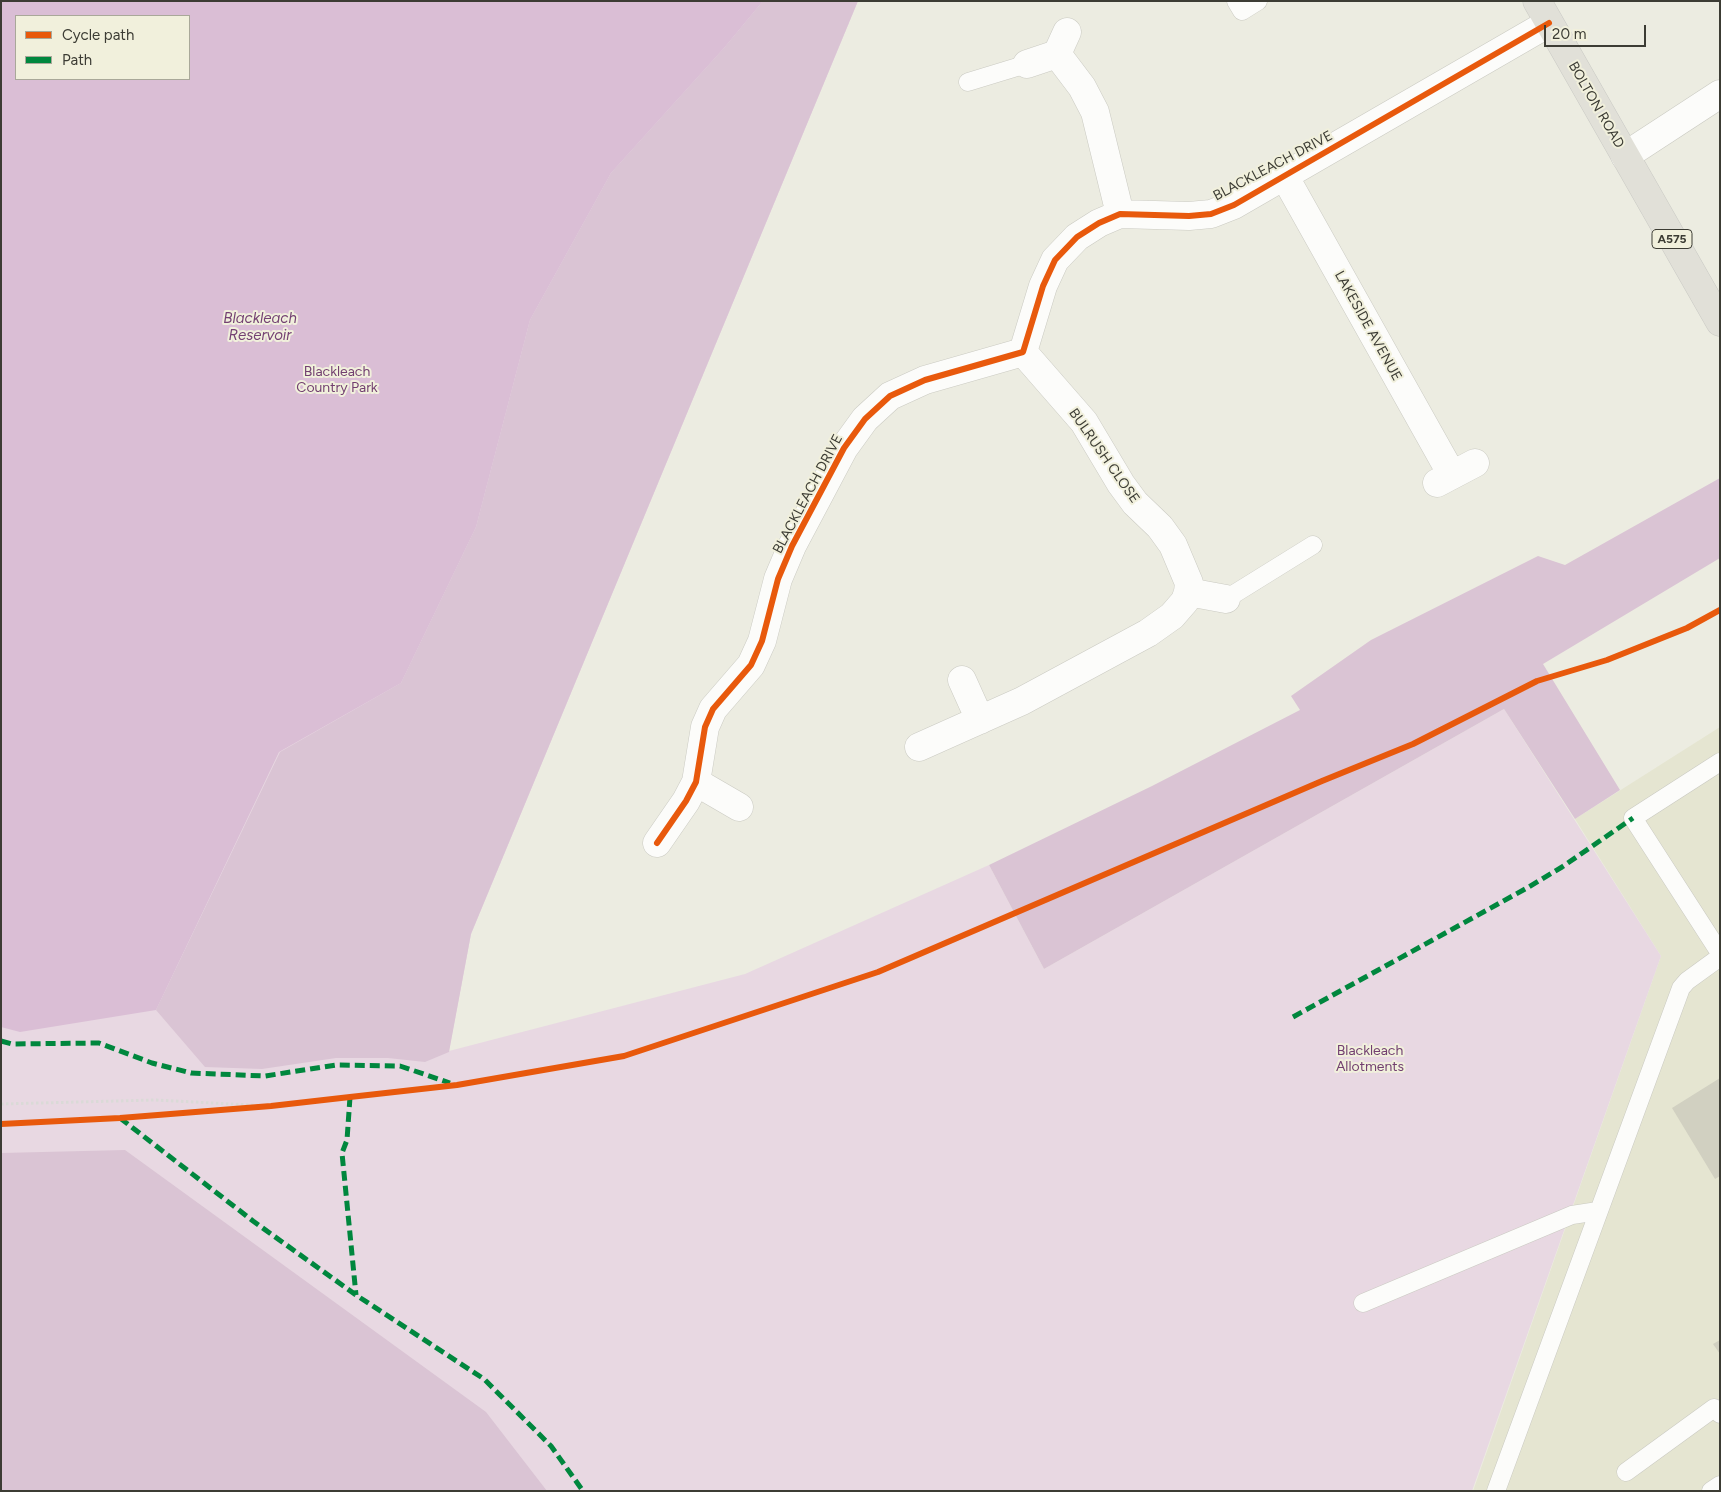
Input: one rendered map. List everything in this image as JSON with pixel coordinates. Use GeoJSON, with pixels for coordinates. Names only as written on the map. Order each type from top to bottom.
{"type":"FeatureCollection","features":[{"type":"Feature","properties":{"kind":"main road","name":"BOLTON ROAD"},"geometry":{"type":"LineString","coordinates":[[1543,12],[1625,156]]}},
{"type":"Feature","properties":{"kind":"main road","name":"A575"},"geometry":{"type":"LineString","coordinates":[[1625,156],[1720,322]]}},
{"type":"Feature","properties":{"kind":"street","name":"BLACKLEACH DRIVE"},"geometry":{"type":"LineString","coordinates":[[657,843],[686,801],[696,782],[705,727],[713,709],[751,665],[762,641],[778,579],[792,546],[844,448],[865,419],[890,396],[924,380],[1023,352],[1043,286],[1054,260],[1077,237],[1099,223],[1120,214],[1189,216],[1212,214],[1234,205],[1285,177],[1543,12]]}},
{"type":"Feature","properties":{"kind":"street"},"geometry":{"type":"LineString","coordinates":[[1027,64],[1062,43],[1095,112],[1120,214]]}},
{"type":"Feature","properties":{"kind":"street"},"geometry":{"type":"LineString","coordinates":[[1625,156],[1720,94]]}},
{"type":"Feature","properties":{"kind":"street","name":"LAKESIDE AVENUE"},"geometry":{"type":"LineString","coordinates":[[1285,177],[1454,474]]}},
{"type":"Feature","properties":{"kind":"street","name":"BULRUSH CLOSE"},"geometry":{"type":"LineString","coordinates":[[1023,352],[1084,422],[1135,504],[1160,527],[1173,545],[1189,583],[1188,592]]}},
{"type":"Feature","properties":{"kind":"street"},"geometry":{"type":"LineString","coordinates":[[919,747],[1022,701],[1148,633],[1172,616],[1185,602],[1188,592],[1226,599]]}},
{"type":"Feature","properties":{"kind":"street"},"geometry":{"type":"LineString","coordinates":[[962,680],[980,720]]}},
{"type":"Feature","properties":{"kind":"street"},"geometry":{"type":"LineString","coordinates":[[696,782],[739,807]]}},
{"type":"Feature","properties":{"kind":"lane"},"geometry":{"type":"LineString","coordinates":[[1236,1],[1242,11],[1258,1]]}},
{"type":"Feature","properties":{"kind":"lane"},"geometry":{"type":"LineString","coordinates":[[968,82],[1027,64]]}},
{"type":"Feature","properties":{"kind":"lane"},"geometry":{"type":"LineString","coordinates":[[1226,599],[1313,545]]}},
{"type":"Feature","properties":{"kind":"lane"},"geometry":{"type":"LineString","coordinates":[[1720,762],[1633,818],[1720,953]]}},
{"type":"Feature","properties":{"kind":"lane"},"geometry":{"type":"LineString","coordinates":[[1496,1491],[1682,988],[1687,981],[1720,957]]}},
{"type":"Feature","properties":{"kind":"lane"},"geometry":{"type":"LineString","coordinates":[[1363,1303],[1572,1215],[1598,1211]]}},
{"type":"Feature","properties":{"kind":"lane"},"geometry":{"type":"LineString","coordinates":[[1626,1472],[1714,1408],[1720,1414]]}},
{"type":"Feature","properties":{"kind":"lane"},"geometry":{"type":"LineString","coordinates":[[1711,1491],[1720,1485]]}},
{"type":"Feature","properties":{"kind":"path"},"geometry":{"type":"LineString","coordinates":[[1,1104],[155,1100],[271,1106]]}},
{"type":"Feature","properties":{"kind":"path"},"geometry":{"type":"LineString","coordinates":[[214,1110],[281,1105]]}},
{"type":"Feature","properties":{"kind":"shaded area"},"geometry":{"type":"Polygon","coordinates":[[[763,1],[858,1],[471,934],[449,1052],[425,1062],[388,1058],[336,1058],[262,1069],[205,1067],[156,1010],[280,752],[401,683],[476,527],[530,320],[611,173],[724,48],[763,1]]]}},
{"type":"Feature","properties":{"kind":"shaded area"},"geometry":{"type":"Polygon","coordinates":[[[1720,478],[1720,558],[1543,664],[1620,790],[1575,819],[1504,709],[1044,969],[989,865],[1152,786],[1300,710],[1291,696],[1371,640],[1538,556],[1565,565],[1720,478]]]}},
{"type":"Feature","properties":{"kind":"shaded area"},"geometry":{"type":"Polygon","coordinates":[[[1720,727],[1720,1491],[1473,1491],[1661,956],[1575,819],[1720,727]]]}},
{"type":"Feature","properties":{"kind":"shaded area"},"geometry":{"type":"Polygon","coordinates":[[[125,1150],[486,1412],[547,1491],[1,1491],[1,1153],[125,1150]]]}},
{"type":"Feature","properties":{"kind":"green space","name":"Blackleach Country Park"},"geometry":{"type":"Polygon","coordinates":[[[1,1],[858,1],[471,934],[449,1051],[745,974],[989,865],[1044,969],[1504,709],[1661,956],[1472,1491],[1,1491],[1,1]]]}},
{"type":"Feature","properties":{"kind":"water","name":"Blackleach Reservoir"},"geometry":{"type":"Polygon","coordinates":[[[1,1],[763,1],[724,48],[611,173],[530,320],[476,527],[401,683],[279,752],[156,1010],[20,1032],[1,1027],[1,1]]]}},
{"type":"Feature","properties":{"kind":"building"},"geometry":{"type":"Polygon","coordinates":[[[1720,1078],[1720,1176],[1715,1179],[1672,1108],[1720,1078]]]}},
{"type":"Feature","properties":{"kind":"building"},"geometry":{"type":"Polygon","coordinates":[[[1720,1340],[1720,1354],[1713,1344],[1720,1340]]]}},
{"type":"Feature","properties":{"kind":"marked path"},"geometry":{"type":"LineString","coordinates":[[1293,1017],[1527,888],[1562,867],[1633,818]]}},
{"type":"Feature","properties":{"kind":"marked path"},"geometry":{"type":"LineString","coordinates":[[1,1041],[12,1044],[99,1043],[152,1063],[191,1073],[265,1076],[336,1065],[400,1066],[450,1083]]}},
{"type":"Feature","properties":{"kind":"marked path"},"geometry":{"type":"LineString","coordinates":[[350,1097],[347,1140],[342,1153],[356,1295]]}},
{"type":"Feature","properties":{"kind":"marked path"},"geometry":{"type":"LineString","coordinates":[[120,1118],[253,1221],[356,1295],[484,1379],[551,1446],[583,1491]]}},
{"type":"Feature","properties":{"kind":"cycle path"},"geometry":{"type":"LineString","coordinates":[[657,843],[686,801],[696,782],[705,727],[713,709],[751,665],[762,641],[778,579],[792,546],[844,448],[865,419],[890,396],[925,380],[1023,352],[1043,286],[1055,260],[1077,237],[1099,223],[1120,214],[1189,216],[1211,214],[1234,205],[1549,23]]}},
{"type":"Feature","properties":{"kind":"cycle path"},"geometry":{"type":"LineString","coordinates":[[1,1124],[120,1118],[271,1106],[457,1085],[624,1056],[878,972],[1322,781],[1413,744],[1537,681],[1607,660],[1687,628],[1720,610]]}},
{"type":"Feature","properties":{"kind":"park label","name":"Blackleach Allotments"},"geometry":{"type":"Point","coordinates":[1370,1060]}}]}
